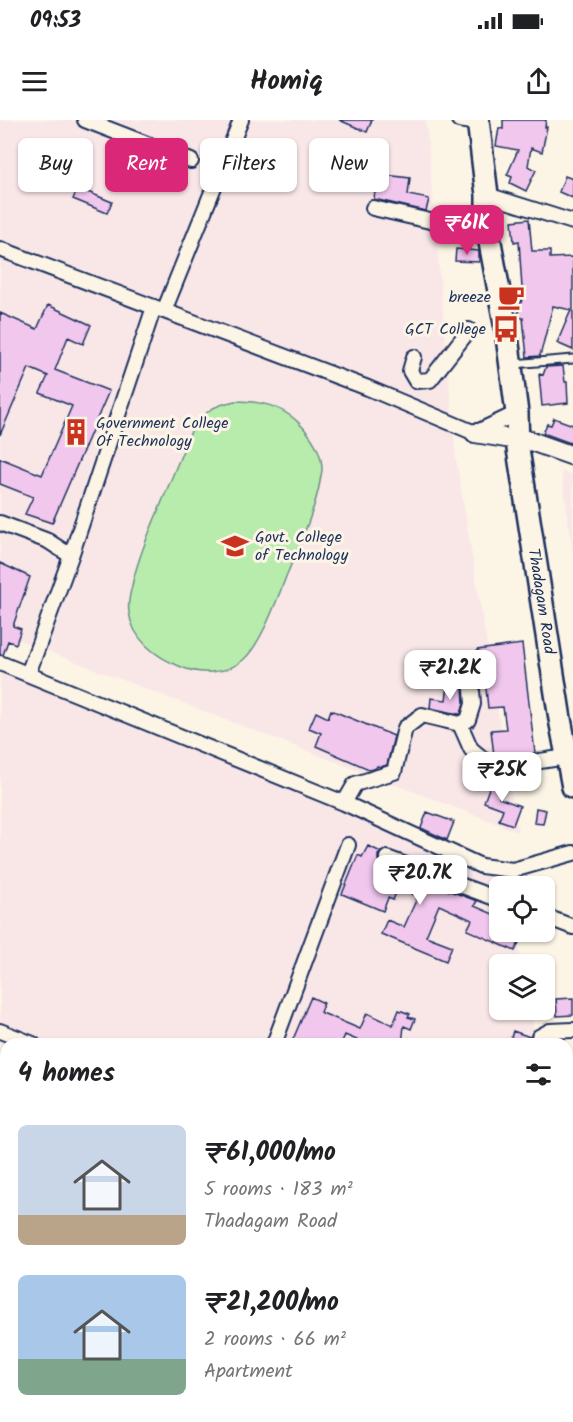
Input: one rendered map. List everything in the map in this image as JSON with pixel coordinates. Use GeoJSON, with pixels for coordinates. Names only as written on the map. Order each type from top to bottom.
{"type":"FeatureCollection","features":[{"type":"Feature","properties":{"kind":"main road","name":"Thadagam Road"},"geometry":{"type":"LineString","coordinates":[[472,121],[487,195],[487,226],[506,328],[559,709],[573,787]]}},
{"type":"Feature","properties":{"kind":"main road"},"geometry":{"type":"LineString","coordinates":[[475,433],[523,440],[573,456]]}},
{"type":"Feature","properties":{"kind":"main road","name":"Thadagam Road"},"geometry":{"type":"LineString","coordinates":[[523,440],[532,449],[551,590],[573,719]]}},
{"type":"Feature","properties":{"kind":"street"},"geometry":{"type":"LineString","coordinates":[[85,120],[191,161]]}},
{"type":"Feature","properties":{"kind":"street"},"geometry":{"type":"LineString","coordinates":[[28,674],[159,309],[241,120]]}},
{"type":"Feature","properties":{"kind":"street"},"geometry":{"type":"LineString","coordinates":[[487,195],[573,222]]}},
{"type":"Feature","properties":{"kind":"street"},"geometry":{"type":"LineString","coordinates":[[373,208],[443,224],[487,226]]}},
{"type":"Feature","properties":{"kind":"street"},"geometry":{"type":"LineString","coordinates":[[0,249],[406,404],[475,433],[517,413]]}},
{"type":"Feature","properties":{"kind":"street"},"geometry":{"type":"LineString","coordinates":[[416,381],[430,380],[469,330]]}},
{"type":"Feature","properties":{"kind":"street"},"geometry":{"type":"LineString","coordinates":[[414,357],[410,371],[416,381]]}},
{"type":"Feature","properties":{"kind":"street"},"geometry":{"type":"LineString","coordinates":[[406,404],[416,381]]}},
{"type":"Feature","properties":{"kind":"street"},"geometry":{"type":"LineString","coordinates":[[0,523],[48,541],[71,556]]}},
{"type":"Feature","properties":{"kind":"street"},"geometry":{"type":"LineString","coordinates":[[0,663],[344,803],[481,866],[513,870],[573,853]]}},
{"type":"Feature","properties":{"kind":"street"},"geometry":{"type":"LineString","coordinates":[[344,803],[355,784],[394,772],[405,728],[422,715],[460,724],[468,720],[473,704],[471,675]]}},
{"type":"Feature","properties":{"kind":"street"},"geometry":{"type":"LineString","coordinates":[[460,724],[471,749],[494,768],[567,757]]}},
{"type":"Feature","properties":{"kind":"street"},"geometry":{"type":"LineString","coordinates":[[276,1038],[348,844]]}},
{"type":"Feature","properties":{"kind":"street"},"geometry":{"type":"LineString","coordinates":[[387,858],[489,896]]}},
{"type":"Feature","properties":{"kind":"street"},"geometry":{"type":"LineString","coordinates":[[555,920],[573,927]]}},
{"type":"Feature","properties":{"kind":"street"},"geometry":{"type":"LineString","coordinates":[[539,1038],[550,1031],[573,1030]]}},
{"type":"Feature","properties":{"kind":"street"},"geometry":{"type":"LineString","coordinates":[[0,1031],[18,1038]]}},
{"type":"Feature","properties":{"kind":"lane"},"geometry":{"type":"LineString","coordinates":[[510,364],[573,359]]}},
{"type":"Feature","properties":{"kind":"shaded area","name":"Govt. College of Technology"},"geometry":{"type":"Polygon","coordinates":[[[0,120],[426,120],[456,458],[518,832],[0,633],[0,120]]]}},
{"type":"Feature","properties":{"kind":"shaded area"},"geometry":{"type":"Polygon","coordinates":[[[561,471],[573,475],[573,552],[561,471]]]}},
{"type":"Feature","properties":{"kind":"shaded area"},"geometry":{"type":"Polygon","coordinates":[[[0,668],[503,866],[505,876],[489,876],[489,942],[518,942],[520,954],[489,954],[489,1020],[532,1020],[536,1038],[0,1038],[0,668]]]}},
{"type":"Feature","properties":{"kind":"green space"},"geometry":{"type":"Polygon","coordinates":[[[235,401],[269,405],[291,416],[311,437],[320,456],[322,472],[306,528],[257,643],[243,660],[228,669],[212,672],[195,671],[162,658],[146,646],[131,622],[129,600],[144,544],[192,429],[210,410],[235,401]]]}},
{"type":"Feature","properties":{"kind":"building"},"geometry":{"type":"Polygon","coordinates":[[[339,120],[372,120],[367,132],[339,120]]]}},
{"type":"Feature","properties":{"kind":"building"},"geometry":{"type":"Polygon","coordinates":[[[503,120],[546,120],[545,127],[547,127],[542,152],[531,148],[528,166],[536,170],[526,191],[510,183],[512,177],[507,175],[518,150],[496,146],[499,128],[503,129],[503,120]]]}},
{"type":"Feature","properties":{"kind":"building"},"geometry":{"type":"Polygon","coordinates":[[[389,175],[410,178],[408,195],[429,199],[426,211],[374,199],[375,192],[389,192],[389,175]]]}},
{"type":"Feature","properties":{"kind":"building"},"geometry":{"type":"Polygon","coordinates":[[[565,176],[573,179],[573,198],[559,192],[565,176]]]}},
{"type":"Feature","properties":{"kind":"building"},"geometry":{"type":"Polygon","coordinates":[[[76,192],[88,192],[112,202],[107,213],[73,199],[76,192]]]}},
{"type":"Feature","properties":{"kind":"building"},"geometry":{"type":"Polygon","coordinates":[[[529,219],[532,251],[550,251],[550,258],[573,257],[573,350],[557,343],[571,310],[553,306],[540,356],[527,357],[523,318],[517,317],[525,288],[522,288],[519,241],[514,242],[512,221],[529,219]]]}},
{"type":"Feature","properties":{"kind":"building"},"geometry":{"type":"Polygon","coordinates":[[[456,249],[479,251],[479,262],[455,261],[456,249]]]}},
{"type":"Feature","properties":{"kind":"building"},"geometry":{"type":"Polygon","coordinates":[[[48,305],[91,325],[83,344],[68,337],[55,370],[109,391],[52,523],[25,514],[33,497],[0,484],[0,458],[42,475],[72,406],[40,393],[48,376],[29,368],[0,435],[0,313],[37,329],[48,305]]]}},
{"type":"Feature","properties":{"kind":"building"},"geometry":{"type":"Polygon","coordinates":[[[563,366],[565,382],[567,382],[568,403],[542,406],[539,374],[543,375],[546,367],[563,366]]]}},
{"type":"Feature","properties":{"kind":"building"},"geometry":{"type":"Polygon","coordinates":[[[554,418],[573,425],[573,444],[543,433],[547,424],[551,425],[554,418]]]}},
{"type":"Feature","properties":{"kind":"building"},"geometry":{"type":"Polygon","coordinates":[[[0,563],[30,577],[13,626],[21,629],[16,644],[8,641],[3,655],[0,654],[0,563]]]}},
{"type":"Feature","properties":{"kind":"building"},"geometry":{"type":"Polygon","coordinates":[[[522,644],[535,753],[497,759],[494,756],[491,730],[506,729],[503,707],[488,708],[484,669],[481,684],[479,670],[475,667],[474,662],[477,650],[522,644]]]}},
{"type":"Feature","properties":{"kind":"building"},"geometry":{"type":"Polygon","coordinates":[[[448,686],[463,688],[464,703],[461,714],[430,708],[431,698],[446,700],[448,686]]]}},
{"type":"Feature","properties":{"kind":"building"},"geometry":{"type":"Polygon","coordinates":[[[331,710],[394,736],[387,765],[377,766],[371,770],[316,746],[321,733],[309,728],[316,712],[328,718],[331,710]]]}},
{"type":"Feature","properties":{"kind":"building"},"geometry":{"type":"Polygon","coordinates":[[[492,780],[504,785],[499,798],[520,806],[513,825],[499,820],[503,809],[484,802],[492,780]]]}},
{"type":"Feature","properties":{"kind":"building"},"geometry":{"type":"Polygon","coordinates":[[[536,808],[546,810],[543,824],[534,823],[536,808]]]}},
{"type":"Feature","properties":{"kind":"building"},"geometry":{"type":"Polygon","coordinates":[[[427,812],[454,822],[447,840],[421,828],[427,812]]]}},
{"type":"Feature","properties":{"kind":"building"},"geometry":{"type":"Polygon","coordinates":[[[368,846],[381,852],[378,860],[384,866],[477,901],[474,906],[489,912],[489,940],[467,930],[472,920],[439,905],[426,936],[452,946],[446,961],[381,934],[387,920],[404,927],[418,896],[398,888],[393,900],[388,898],[383,911],[342,894],[358,855],[362,857],[368,846]]]}},
{"type":"Feature","properties":{"kind":"building"},"geometry":{"type":"Polygon","coordinates":[[[494,942],[519,942],[515,951],[494,942]]]}},
{"type":"Feature","properties":{"kind":"building"},"geometry":{"type":"Polygon","coordinates":[[[311,997],[324,1003],[320,1012],[360,1029],[367,1013],[393,1025],[399,1010],[410,1014],[408,1017],[415,1019],[411,1029],[404,1026],[403,1038],[352,1038],[345,1035],[344,1038],[294,1038],[311,997]]]}},
{"type":"Feature","properties":{"kind":"building"},"geometry":{"type":"Polygon","coordinates":[[[573,998],[573,1015],[557,1016],[556,999],[573,998]]]}},
{"type":"Feature","properties":{"kind":"building"},"geometry":{"type":"Polygon","coordinates":[[[513,1031],[530,1037],[530,1038],[511,1038],[513,1031]]]}},
{"type":"Feature","properties":{"kind":"place","name":"breeze"},"geometry":{"type":"Point","coordinates":[511,297]}},
{"type":"Feature","properties":{"kind":"place","name":"GCT College"},"geometry":{"type":"Point","coordinates":[506,329]}},
{"type":"Feature","properties":{"kind":"place","name":"Government College Of Technology"},"geometry":{"type":"Point","coordinates":[76,432]}},
{"type":"Feature","properties":{"kind":"place","name":"Govt. College of Technology"},"geometry":{"type":"Point","coordinates":[235,546]}}]}
